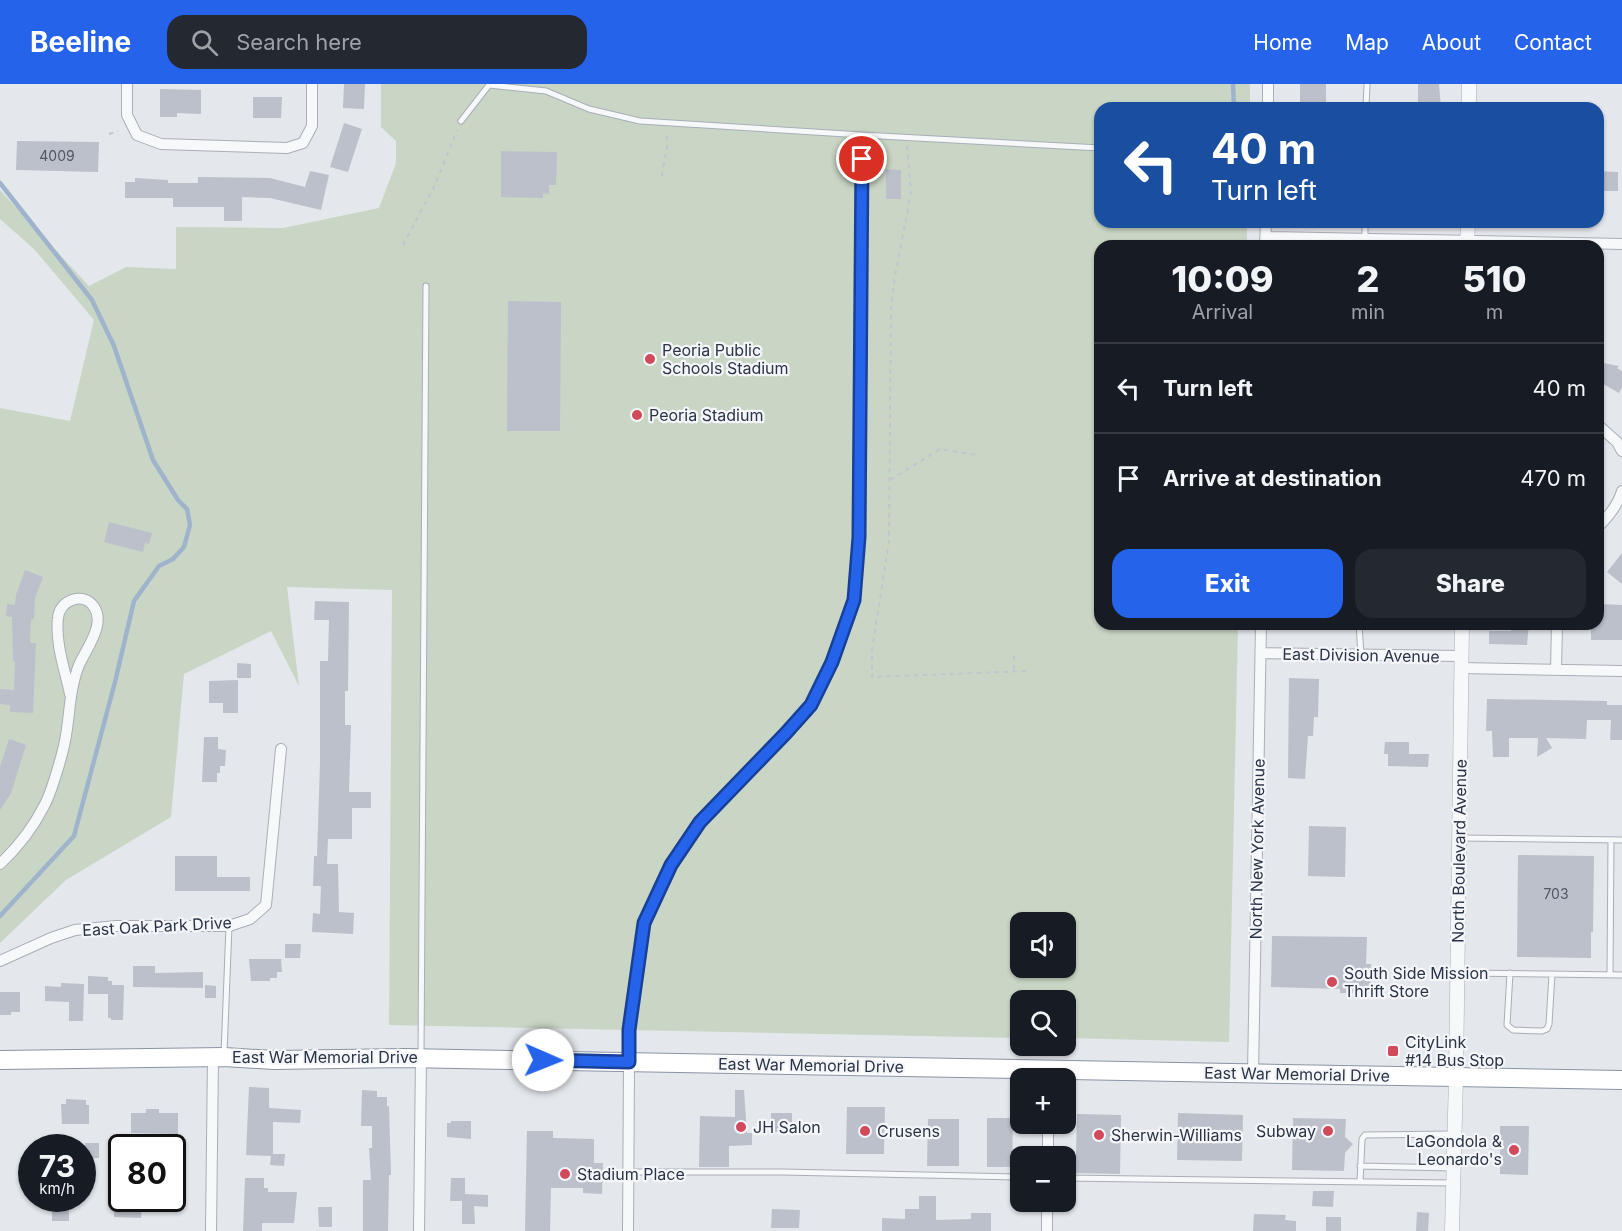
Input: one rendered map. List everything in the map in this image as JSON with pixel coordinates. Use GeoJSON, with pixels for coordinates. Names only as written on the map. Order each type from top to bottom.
{"type":"FeatureCollection","features":[{"type":"Feature","properties":{"kind":"highway","name":"East War Memorial Drive"},"geometry":{"type":"LineString","coordinates":[[0,1060],[219,1057],[273,1060],[421,1058],[1010,1073]]}},
{"type":"Feature","properties":{"kind":"highway","name":"East War Memorial Drive"},"geometry":{"type":"LineString","coordinates":[[1076,1074],[1253,1073],[1622,1080]]}},
{"type":"Feature","properties":{"kind":"street"},"geometry":{"type":"LineString","coordinates":[[127,84],[127,116],[137,135],[161,144],[287,148],[303,143],[312,126],[312,84]]}},
{"type":"Feature","properties":{"kind":"street"},"geometry":{"type":"LineString","coordinates":[[1268,84],[1268,102]]}},
{"type":"Feature","properties":{"kind":"street"},"geometry":{"type":"LineString","coordinates":[[1469,84],[1469,102]]}},
{"type":"Feature","properties":{"kind":"street"},"geometry":{"type":"LineString","coordinates":[[1604,244],[1622,244]]}},
{"type":"Feature","properties":{"kind":"street"},"geometry":{"type":"LineString","coordinates":[[1604,430],[1617,442],[1622,452]]}},
{"type":"Feature","properties":{"kind":"street"},"geometry":{"type":"LineString","coordinates":[[1604,521],[1621,496]]}},
{"type":"Feature","properties":{"kind":"street"},"geometry":{"type":"LineString","coordinates":[[0,864],[15,850],[45,806],[65,742],[70,694],[98,623],[98,612],[92,603],[82,598],[72,599],[63,605],[58,615],[57,630],[70,694]]}},
{"type":"Feature","properties":{"kind":"street","name":"North New York Avenue"},"geometry":{"type":"LineString","coordinates":[[1253,1073],[1261,630]]}},
{"type":"Feature","properties":{"kind":"street","name":"North Boulevard Avenue"},"geometry":{"type":"LineString","coordinates":[[1452,1231],[1462,630]]}},
{"type":"Feature","properties":{"kind":"street"},"geometry":{"type":"LineString","coordinates":[[1556,669],[1557,630]]}},
{"type":"Feature","properties":{"kind":"street","name":"East Division Avenue"},"geometry":{"type":"LineString","coordinates":[[1261,653],[1361,655],[1556,669],[1622,671]]}},
{"type":"Feature","properties":{"kind":"street","name":"East Oak Park Drive"},"geometry":{"type":"LineString","coordinates":[[0,961],[75,930],[116,926],[230,927],[250,919],[266,905],[281,748]]}},
{"type":"Feature","properties":{"kind":"street"},"geometry":{"type":"LineString","coordinates":[[211,1231],[219,1057]]}},
{"type":"Feature","properties":{"kind":"street"},"geometry":{"type":"LineString","coordinates":[[419,1231],[421,1058]]}},
{"type":"Feature","properties":{"kind":"street"},"geometry":{"type":"LineString","coordinates":[[628,1231],[629,1062]]}},
{"type":"Feature","properties":{"kind":"street"},"geometry":{"type":"LineString","coordinates":[[1047,1212],[1047,1231]]}},
{"type":"Feature","properties":{"kind":"lane"},"geometry":{"type":"LineString","coordinates":[[1366,102],[1367,84]]}},
{"type":"Feature","properties":{"kind":"lane"},"geometry":{"type":"LineString","coordinates":[[461,121],[489,85],[547,87],[589,109],[640,121],[1094,148]]}},
{"type":"Feature","properties":{"kind":"lane"},"geometry":{"type":"LineString","coordinates":[[629,1062],[629,1030],[644,923],[671,865],[700,822],[811,705],[832,662],[854,600],[859,537],[862,135]]}},
{"type":"Feature","properties":{"kind":"lane"},"geometry":{"type":"LineString","coordinates":[[421,1058],[426,286]]}},
{"type":"Feature","properties":{"kind":"lane"},"geometry":{"type":"LineString","coordinates":[[1359,630],[1361,655]]}},
{"type":"Feature","properties":{"kind":"lane"},"geometry":{"type":"LineString","coordinates":[[1459,838],[1622,840]]}},
{"type":"Feature","properties":{"kind":"lane"},"geometry":{"type":"LineString","coordinates":[[1610,975],[1611,840]]}},
{"type":"Feature","properties":{"kind":"lane"},"geometry":{"type":"LineString","coordinates":[[219,1057],[230,927]]}},
{"type":"Feature","properties":{"kind":"lane"},"geometry":{"type":"LineString","coordinates":[[1457,973],[1622,975]]}},
{"type":"Feature","properties":{"kind":"lane"},"geometry":{"type":"LineString","coordinates":[[1510,974],[1507,1024],[1509,1028],[1542,1031],[1547,1029],[1549,1024],[1552,974]]}},
{"type":"Feature","properties":{"kind":"lane"},"geometry":{"type":"LineString","coordinates":[[1360,1182],[1362,1138],[1365,1135],[1454,1134]]}},
{"type":"Feature","properties":{"kind":"lane"},"geometry":{"type":"LineString","coordinates":[[1360,1166],[1453,1168]]}},
{"type":"Feature","properties":{"kind":"lane"},"geometry":{"type":"LineString","coordinates":[[629,1172],[1010,1177]]}},
{"type":"Feature","properties":{"kind":"lane"},"geometry":{"type":"LineString","coordinates":[[1076,1178],[1452,1183]]}},
{"type":"Feature","properties":{"kind":"path"},"geometry":{"type":"LineString","coordinates":[[403,245],[435,185],[461,121]]}},
{"type":"Feature","properties":{"kind":"path"},"geometry":{"type":"LineString","coordinates":[[662,176],[668,123]]}},
{"type":"Feature","properties":{"kind":"path"},"geometry":{"type":"LineString","coordinates":[[109,134],[118,132]]}},
{"type":"Feature","properties":{"kind":"path"},"geometry":{"type":"LineString","coordinates":[[906,138],[911,193],[891,309],[889,541],[872,650],[872,677],[1027,671]]}},
{"type":"Feature","properties":{"kind":"path"},"geometry":{"type":"LineString","coordinates":[[890,480],[940,449],[976,455]]}},
{"type":"Feature","properties":{"kind":"path"},"geometry":{"type":"LineString","coordinates":[[1014,656],[1014,671]]}},
{"type":"Feature","properties":{"kind":"green space","name":"Peoria Stadium"},"geometry":{"type":"Polygon","coordinates":[[[381,84],[1250,84],[1250,102],[1094,102],[1094,228],[1247,228],[1247,240],[1094,240],[1094,630],[1238,630],[1229,1042],[1076,1038],[1076,990],[1010,990],[1010,1038],[389,1025],[392,590],[287,587],[299,686],[271,631],[184,674],[171,817],[66,880],[0,943],[0,408],[70,421],[94,320],[34,249],[0,219],[0,190],[89,286],[126,267],[176,269],[176,227],[283,228],[379,208],[396,163],[396,141],[381,127],[381,84]]]}},
{"type":"Feature","properties":{"kind":"building"},"geometry":{"type":"Polygon","coordinates":[[[344,84],[365,84],[364,109],[343,108],[344,84]]]}},
{"type":"Feature","properties":{"kind":"building"},"geometry":{"type":"Polygon","coordinates":[[[1300,84],[1326,84],[1326,102],[1300,102],[1300,84]]]}},
{"type":"Feature","properties":{"kind":"building"},"geometry":{"type":"Polygon","coordinates":[[[1418,84],[1439,84],[1440,102],[1418,102],[1418,84]]]}},
{"type":"Feature","properties":{"kind":"building"},"geometry":{"type":"Polygon","coordinates":[[[160,89],[201,90],[201,114],[177,113],[177,117],[160,117],[160,89]]]}},
{"type":"Feature","properties":{"kind":"building"},"geometry":{"type":"Polygon","coordinates":[[[253,97],[282,97],[281,118],[253,118],[253,97]]]}},
{"type":"Feature","properties":{"kind":"building"},"geometry":{"type":"Polygon","coordinates":[[[344,123],[362,129],[348,172],[330,167],[344,123]]]}},
{"type":"Feature","properties":{"kind":"building"},"geometry":{"type":"Polygon","coordinates":[[[17,141],[99,142],[98,172],[16,170],[17,141]]]}},
{"type":"Feature","properties":{"kind":"building"},"geometry":{"type":"Polygon","coordinates":[[[501,151],[557,152],[556,185],[549,185],[549,194],[543,193],[543,198],[501,197],[501,151]]]}},
{"type":"Feature","properties":{"kind":"building"},"geometry":{"type":"Polygon","coordinates":[[[886,169],[901,170],[901,199],[886,199],[886,169]]]}},
{"type":"Feature","properties":{"kind":"building"},"geometry":{"type":"Polygon","coordinates":[[[310,171],[329,175],[321,210],[270,198],[242,197],[242,221],[224,221],[224,207],[173,207],[173,198],[125,198],[125,182],[135,182],[135,178],[168,180],[168,183],[198,183],[198,177],[270,178],[305,187],[310,171]]]}},
{"type":"Feature","properties":{"kind":"building"},"geometry":{"type":"Polygon","coordinates":[[[1604,171],[1618,172],[1618,191],[1604,191],[1604,171]]]}},
{"type":"Feature","properties":{"kind":"building"},"geometry":{"type":"Polygon","coordinates":[[[508,301],[561,302],[560,431],[507,431],[508,301]]]}},
{"type":"Feature","properties":{"kind":"building"},"geometry":{"type":"Polygon","coordinates":[[[1604,363],[1619,366],[1617,368],[1622,371],[1622,387],[1619,393],[1604,384],[1604,363]]]}},
{"type":"Feature","properties":{"kind":"building"},"geometry":{"type":"Polygon","coordinates":[[[109,522],[152,533],[149,544],[145,543],[143,552],[104,542],[109,522]]]}},
{"type":"Feature","properties":{"kind":"building"},"geometry":{"type":"Polygon","coordinates":[[[1622,553],[1622,584],[1607,572],[1622,553]]]}},
{"type":"Feature","properties":{"kind":"building"},"geometry":{"type":"Polygon","coordinates":[[[25,570],[43,577],[35,598],[34,619],[31,619],[30,643],[36,643],[33,713],[10,712],[10,705],[0,704],[0,689],[14,690],[12,617],[6,616],[7,604],[15,605],[25,570]]]}},
{"type":"Feature","properties":{"kind":"building"},"geometry":{"type":"Polygon","coordinates":[[[315,601],[349,602],[348,691],[345,691],[345,725],[351,725],[349,792],[371,792],[371,808],[352,808],[352,839],[328,839],[327,864],[338,864],[339,912],[354,913],[353,934],[312,932],[313,913],[320,914],[321,886],[313,886],[314,856],[317,856],[320,763],[320,661],[328,661],[329,620],[314,620],[315,601]]]}},
{"type":"Feature","properties":{"kind":"building"},"geometry":{"type":"Polygon","coordinates":[[[1604,604],[1622,605],[1622,640],[1591,640],[1591,630],[1604,630],[1604,604]]]}},
{"type":"Feature","properties":{"kind":"building"},"geometry":{"type":"Polygon","coordinates":[[[1528,630],[1527,645],[1489,644],[1489,631],[1528,630]]]}},
{"type":"Feature","properties":{"kind":"building"},"geometry":{"type":"Polygon","coordinates":[[[237,663],[251,664],[251,678],[237,678],[237,663]]]}},
{"type":"Feature","properties":{"kind":"building"},"geometry":{"type":"Polygon","coordinates":[[[1289,678],[1319,679],[1318,717],[1314,717],[1313,736],[1308,736],[1305,779],[1288,778],[1289,678]]]}},
{"type":"Feature","properties":{"kind":"building"},"geometry":{"type":"Polygon","coordinates":[[[238,680],[238,713],[223,713],[223,703],[209,703],[209,681],[238,680]]]}},
{"type":"Feature","properties":{"kind":"building"},"geometry":{"type":"Polygon","coordinates":[[[1487,699],[1607,701],[1607,705],[1622,705],[1622,740],[1610,740],[1611,720],[1587,720],[1586,739],[1546,738],[1552,748],[1537,757],[1538,738],[1509,738],[1509,757],[1493,757],[1492,731],[1486,731],[1487,699]]]}},
{"type":"Feature","properties":{"kind":"building"},"geometry":{"type":"Polygon","coordinates":[[[204,737],[218,737],[218,749],[226,750],[225,766],[220,766],[217,782],[202,782],[204,737]]]}},
{"type":"Feature","properties":{"kind":"building"},"geometry":{"type":"Polygon","coordinates":[[[9,739],[26,745],[11,793],[0,810],[0,767],[9,739]]]}},
{"type":"Feature","properties":{"kind":"building"},"geometry":{"type":"Polygon","coordinates":[[[1385,742],[1409,742],[1409,754],[1429,754],[1428,767],[1388,766],[1388,754],[1384,754],[1385,742]]]}},
{"type":"Feature","properties":{"kind":"building"},"geometry":{"type":"Polygon","coordinates":[[[1309,826],[1346,827],[1345,877],[1308,876],[1309,826]]]}},
{"type":"Feature","properties":{"kind":"building"},"geometry":{"type":"Polygon","coordinates":[[[1518,855],[1594,856],[1591,958],[1517,957],[1518,855]]]}},
{"type":"Feature","properties":{"kind":"building"},"geometry":{"type":"Polygon","coordinates":[[[175,856],[217,856],[217,877],[250,877],[250,891],[175,891],[175,856]]]}},
{"type":"Feature","properties":{"kind":"building"},"geometry":{"type":"Polygon","coordinates":[[[1272,936],[1367,937],[1366,964],[1371,964],[1371,993],[1340,993],[1340,989],[1271,987],[1272,936]]]}},
{"type":"Feature","properties":{"kind":"building"},"geometry":{"type":"Polygon","coordinates":[[[285,944],[301,944],[300,958],[285,958],[285,944]]]}},
{"type":"Feature","properties":{"kind":"building"},"geometry":{"type":"Polygon","coordinates":[[[249,959],[281,959],[282,972],[277,972],[277,978],[270,978],[270,981],[251,981],[249,959]]]}},
{"type":"Feature","properties":{"kind":"building"},"geometry":{"type":"Polygon","coordinates":[[[133,966],[155,966],[155,973],[203,972],[203,988],[133,987],[133,966]]]}},
{"type":"Feature","properties":{"kind":"building"},"geometry":{"type":"Polygon","coordinates":[[[88,976],[108,977],[112,985],[124,985],[123,1020],[108,1018],[108,994],[88,994],[88,976]]]}},
{"type":"Feature","properties":{"kind":"building"},"geometry":{"type":"Polygon","coordinates":[[[61,983],[84,984],[83,1021],[69,1021],[69,1002],[45,1001],[45,986],[61,987],[61,983]]]}},
{"type":"Feature","properties":{"kind":"building"},"geometry":{"type":"Polygon","coordinates":[[[205,985],[216,986],[216,998],[205,998],[205,985]]]}},
{"type":"Feature","properties":{"kind":"building"},"geometry":{"type":"Polygon","coordinates":[[[0,992],[20,992],[20,1012],[0,1015],[0,992]]]}},
{"type":"Feature","properties":{"kind":"building"},"geometry":{"type":"Polygon","coordinates":[[[249,1087],[269,1088],[270,1108],[301,1110],[300,1123],[273,1122],[273,1154],[285,1154],[284,1166],[270,1165],[271,1156],[246,1155],[249,1087]]]}},
{"type":"Feature","properties":{"kind":"building"},"geometry":{"type":"Polygon","coordinates":[[[362,1090],[377,1091],[377,1097],[387,1097],[387,1106],[389,1106],[391,1175],[389,1175],[388,1231],[363,1231],[363,1180],[371,1180],[369,1148],[372,1148],[372,1126],[361,1126],[362,1090]]]}},
{"type":"Feature","properties":{"kind":"building"},"geometry":{"type":"Polygon","coordinates":[[[735,1090],[744,1090],[747,1133],[752,1133],[752,1145],[729,1146],[729,1167],[699,1167],[700,1116],[735,1117],[735,1090]]]}},
{"type":"Feature","properties":{"kind":"building"},"geometry":{"type":"Polygon","coordinates":[[[66,1099],[86,1100],[86,1105],[89,1105],[89,1124],[62,1124],[61,1104],[66,1104],[66,1099]]]}},
{"type":"Feature","properties":{"kind":"building","name":"Crusens"},"geometry":{"type":"Polygon","coordinates":[[[847,1107],[885,1107],[884,1154],[846,1154],[847,1107]]]}},
{"type":"Feature","properties":{"kind":"building"},"geometry":{"type":"Polygon","coordinates":[[[146,1109],[159,1109],[159,1113],[178,1113],[178,1134],[131,1133],[131,1113],[146,1113],[146,1109]]]}},
{"type":"Feature","properties":{"kind":"building"},"geometry":{"type":"Polygon","coordinates":[[[771,1113],[792,1113],[792,1132],[771,1132],[771,1113]]]}},
{"type":"Feature","properties":{"kind":"building"},"geometry":{"type":"Polygon","coordinates":[[[1178,1113],[1243,1115],[1242,1161],[1177,1160],[1178,1113]]]}},
{"type":"Feature","properties":{"kind":"building","name":"Sherwin-Williams"},"geometry":{"type":"Polygon","coordinates":[[[1077,1114],[1121,1115],[1120,1174],[1076,1173],[1077,1114]]]}},
{"type":"Feature","properties":{"kind":"building"},"geometry":{"type":"Polygon","coordinates":[[[987,1118],[1010,1118],[1010,1134],[1013,1134],[1010,1167],[987,1167],[987,1118]]]}},
{"type":"Feature","properties":{"kind":"building"},"geometry":{"type":"Polygon","coordinates":[[[1293,1118],[1346,1119],[1345,1137],[1353,1144],[1345,1153],[1344,1171],[1292,1170],[1293,1118]]]}},
{"type":"Feature","properties":{"kind":"building"},"geometry":{"type":"Polygon","coordinates":[[[928,1119],[959,1119],[959,1166],[927,1166],[928,1119]]]}},
{"type":"Feature","properties":{"kind":"building"},"geometry":{"type":"Polygon","coordinates":[[[471,1121],[471,1139],[447,1137],[447,1123],[471,1121]]]}},
{"type":"Feature","properties":{"kind":"building","name":"LaGondola & Leonardo's"},"geometry":{"type":"Polygon","coordinates":[[[1500,1126],[1529,1126],[1528,1175],[1500,1174],[1500,1126]]]}},
{"type":"Feature","properties":{"kind":"building","name":"Stadium Place"},"geometry":{"type":"Polygon","coordinates":[[[527,1131],[553,1131],[553,1138],[594,1139],[594,1163],[603,1163],[602,1194],[583,1193],[583,1188],[551,1188],[550,1231],[525,1231],[527,1131]]]}},
{"type":"Feature","properties":{"kind":"building"},"geometry":{"type":"Polygon","coordinates":[[[96,1143],[99,1143],[99,1158],[96,1158],[96,1143]]]}},
{"type":"Feature","properties":{"kind":"building"},"geometry":{"type":"Polygon","coordinates":[[[245,1178],[264,1178],[264,1188],[268,1188],[268,1192],[297,1192],[294,1223],[262,1223],[262,1231],[243,1231],[245,1178]]]}},
{"type":"Feature","properties":{"kind":"building"},"geometry":{"type":"Polygon","coordinates":[[[451,1178],[465,1178],[465,1194],[488,1195],[488,1207],[474,1206],[475,1224],[462,1224],[462,1201],[450,1201],[451,1178]]]}},
{"type":"Feature","properties":{"kind":"building"},"geometry":{"type":"Polygon","coordinates":[[[1313,1191],[1334,1191],[1333,1207],[1312,1206],[1313,1191]]]}},
{"type":"Feature","properties":{"kind":"building"},"geometry":{"type":"Polygon","coordinates":[[[919,1196],[936,1196],[936,1220],[971,1219],[971,1213],[991,1213],[991,1231],[882,1231],[882,1218],[905,1219],[905,1209],[919,1209],[919,1196]]]}},
{"type":"Feature","properties":{"kind":"building"},"geometry":{"type":"Polygon","coordinates":[[[318,1207],[332,1207],[332,1227],[319,1227],[318,1207]]]}},
{"type":"Feature","properties":{"kind":"building"},"geometry":{"type":"Polygon","coordinates":[[[772,1209],[800,1210],[799,1228],[771,1228],[772,1209]]]}},
{"type":"Feature","properties":{"kind":"building"},"geometry":{"type":"Polygon","coordinates":[[[52,1212],[69,1212],[69,1221],[52,1221],[52,1212]]]}},
{"type":"Feature","properties":{"kind":"building"},"geometry":{"type":"Polygon","coordinates":[[[114,1212],[141,1212],[141,1218],[114,1217],[114,1212]]]}},
{"type":"Feature","properties":{"kind":"building"},"geometry":{"type":"Polygon","coordinates":[[[1417,1212],[1429,1213],[1428,1231],[1416,1231],[1417,1212]]]}},
{"type":"Feature","properties":{"kind":"building"},"geometry":{"type":"Polygon","coordinates":[[[1254,1214],[1286,1215],[1285,1220],[1296,1221],[1296,1231],[1253,1231],[1254,1214]]]}},
{"type":"Feature","properties":{"kind":"building"},"geometry":{"type":"Polygon","coordinates":[[[1326,1217],[1341,1217],[1341,1231],[1326,1231],[1326,1217]]]}},
{"type":"Feature","properties":{"kind":"waterway"},"geometry":{"type":"LineString","coordinates":[[1233,84],[1234,102]]}},
{"type":"Feature","properties":{"kind":"waterway"},"geometry":{"type":"LineString","coordinates":[[0,183],[92,300],[114,346],[153,460],[178,500],[187,509],[190,525],[184,547],[173,559],[159,566],[134,601],[74,836],[0,916]]}},
{"type":"Feature","properties":{"kind":"place","name":"Peoria Public Schools Stadium"},"geometry":{"type":"Point","coordinates":[650,359]}},
{"type":"Feature","properties":{"kind":"place","name":"Peoria Stadium"},"geometry":{"type":"Point","coordinates":[637,415]}},
{"type":"Feature","properties":{"kind":"place","name":"South Side Mission Thrift Store"},"geometry":{"type":"Point","coordinates":[1332,982]}},
{"type":"Feature","properties":{"kind":"place","name":"CityLink #14 Bus Stop"},"geometry":{"type":"Point","coordinates":[1393,1051]}},
{"type":"Feature","properties":{"kind":"place","name":"JH Salon"},"geometry":{"type":"Point","coordinates":[741,1127]}},
{"type":"Feature","properties":{"kind":"place","name":"Crusens"},"geometry":{"type":"Point","coordinates":[865,1131]}},
{"type":"Feature","properties":{"kind":"place","name":"Subway"},"geometry":{"type":"Point","coordinates":[1328,1131]}},
{"type":"Feature","properties":{"kind":"place","name":"Sherwin-Williams"},"geometry":{"type":"Point","coordinates":[1099,1135]}},
{"type":"Feature","properties":{"kind":"place","name":"LaGondola & Leonardo's"},"geometry":{"type":"Point","coordinates":[1514,1150]}},
{"type":"Feature","properties":{"kind":"place","name":"Stadium Place"},"geometry":{"type":"Point","coordinates":[565,1174]}},
{"type":"Feature","properties":{"kind":"route"},"geometry":{"type":"LineString","coordinates":[[543,1060],[629,1062],[629,1030],[644,923],[671,865],[700,822],[811,705],[832,662],[854,600],[859,537],[862,159]]}}]}
